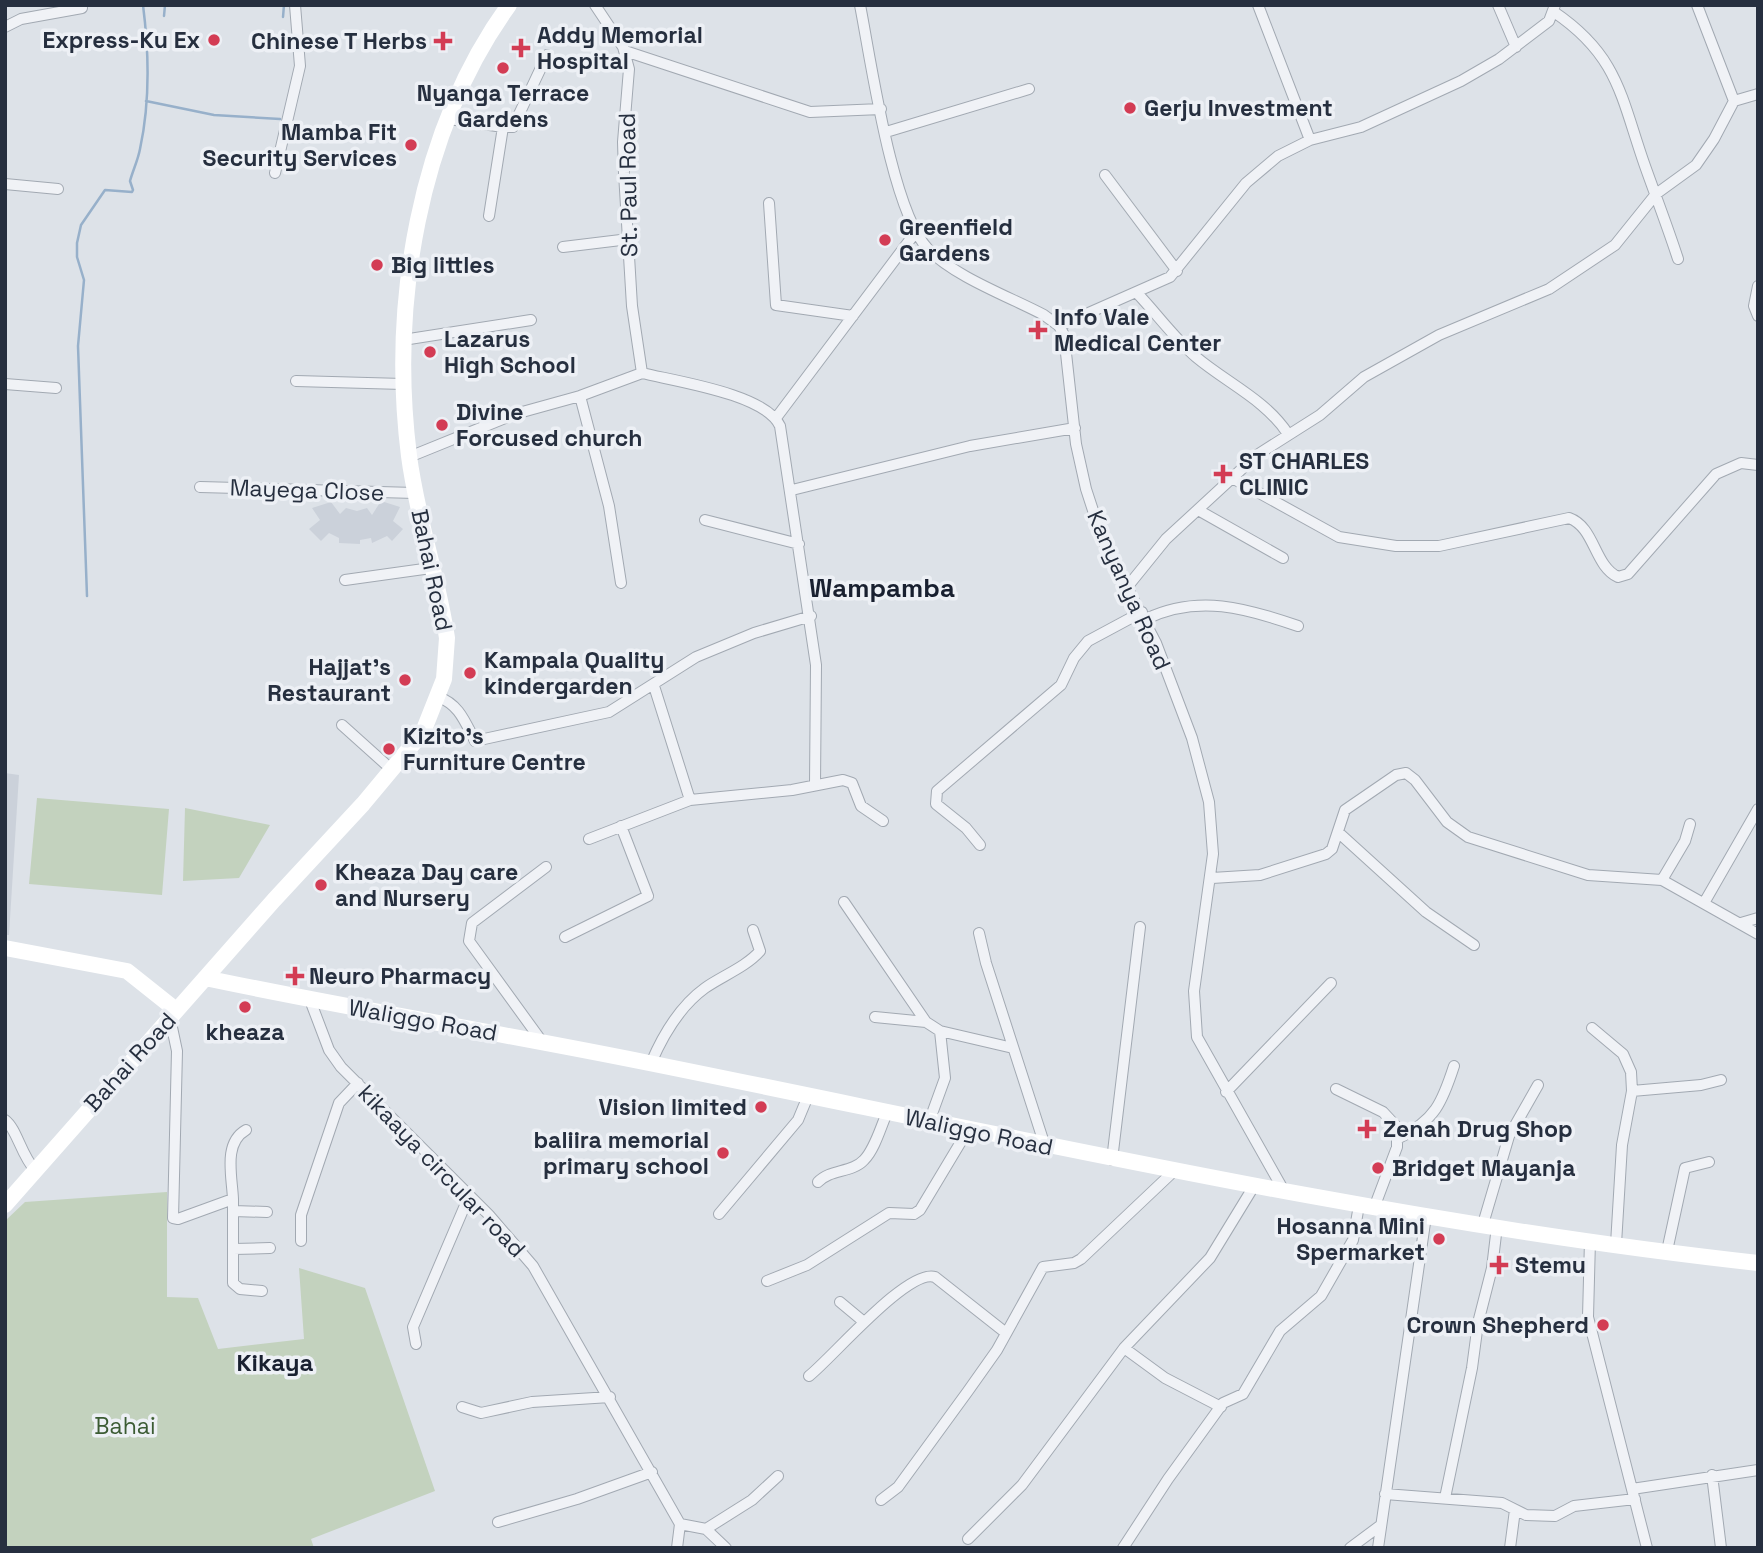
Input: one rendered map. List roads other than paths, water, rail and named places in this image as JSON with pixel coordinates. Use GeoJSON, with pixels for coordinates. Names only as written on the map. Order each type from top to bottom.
{"type":"FeatureCollection","features":[{"type":"Feature","properties":{"kind":"street"},"geometry":{"type":"LineString","coordinates":[[5,27],[21,19],[82,8],[81,5]]}},
{"type":"Feature","properties":{"kind":"street"},"geometry":{"type":"LineString","coordinates":[[275,173],[300,66],[295,5]]}},
{"type":"Feature","properties":{"kind":"street","name":"Bahai Road"},"geometry":{"type":"LineString","coordinates":[[5,1205],[363,804],[423,732],[438,697],[447,659],[447,638],[409,457],[403,384],[407,276],[436,157],[449,119],[466,79],[509,5]]}},
{"type":"Feature","properties":{"kind":"street","name":"St. Paul Road"},"geometry":{"type":"LineString","coordinates":[[595,5],[625,51],[629,69],[623,142],[632,306],[642,373]]}},
{"type":"Feature","properties":{"kind":"street"},"geometry":{"type":"LineString","coordinates":[[860,5],[905,210],[915,233],[937,256],[1059,326],[1163,282],[1177,271],[1257,171],[1278,156],[1310,140],[1361,127],[1461,81],[1516,47],[1549,21],[1554,9],[1587,36],[1603,56],[1627,104],[1678,259]]}},
{"type":"Feature","properties":{"kind":"street"},"geometry":{"type":"LineString","coordinates":[[1258,5],[1310,140]]}},
{"type":"Feature","properties":{"kind":"street"},"geometry":{"type":"LineString","coordinates":[[1498,5],[1516,47]]}},
{"type":"Feature","properties":{"kind":"street"},"geometry":{"type":"LineString","coordinates":[[1697,5],[1734,101]]}},
{"type":"Feature","properties":{"kind":"street"},"geometry":{"type":"LineString","coordinates":[[625,51],[810,112],[881,109]]}},
{"type":"Feature","properties":{"kind":"street"},"geometry":{"type":"LineString","coordinates":[[449,119],[513,127],[547,55]]}},
{"type":"Feature","properties":{"kind":"street"},"geometry":{"type":"LineString","coordinates":[[886,131],[1029,89]]}},
{"type":"Feature","properties":{"kind":"street"},"geometry":{"type":"LineString","coordinates":[[1128,586],[1154,552],[1257,456],[1320,415],[1364,377],[1390,360],[1439,335],[1549,289],[1615,245],[1656,194],[1696,165],[1714,139],[1734,101],[1758,94]]}},
{"type":"Feature","properties":{"kind":"street"},"geometry":{"type":"LineString","coordinates":[[489,216],[503,127]]}},
{"type":"Feature","properties":{"kind":"street"},"geometry":{"type":"LineString","coordinates":[[1105,175],[1177,271]]}},
{"type":"Feature","properties":{"kind":"street"},"geometry":{"type":"LineString","coordinates":[[5,184],[58,189]]}},
{"type":"Feature","properties":{"kind":"street"},"geometry":{"type":"LineString","coordinates":[[769,203],[776,305],[853,316]]}},
{"type":"Feature","properties":{"kind":"street"},"geometry":{"type":"LineString","coordinates":[[776,418],[915,233]]}},
{"type":"Feature","properties":{"kind":"street"},"geometry":{"type":"LineString","coordinates":[[563,247],[629,239]]}},
{"type":"Feature","properties":{"kind":"street"},"geometry":{"type":"LineString","coordinates":[[1758,286],[1755,306],[1758,316]]}},
{"type":"Feature","properties":{"kind":"street"},"geometry":{"type":"LineString","coordinates":[[1137,293],[1183,345],[1220,376],[1271,411],[1288,434]]}},
{"type":"Feature","properties":{"kind":"street"},"geometry":{"type":"LineString","coordinates":[[403,340],[531,320]]}},
{"type":"Feature","properties":{"kind":"street","name":"Kanyanya Road"},"geometry":{"type":"LineString","coordinates":[[1059,326],[1067,346],[1080,466],[1095,519],[1103,541],[1144,616],[1192,738],[1204,779],[1212,828],[1212,878],[1193,1007],[1197,1037],[1284,1191]]}},
{"type":"Feature","properties":{"kind":"street"},"geometry":{"type":"LineString","coordinates":[[409,457],[514,414],[580,396],[642,373],[734,396],[761,407],[776,418],[792,490],[817,665],[815,785]]}},
{"type":"Feature","properties":{"kind":"street"},"geometry":{"type":"LineString","coordinates":[[296,381],[403,384]]}},
{"type":"Feature","properties":{"kind":"street"},"geometry":{"type":"LineString","coordinates":[[5,384],[56,388]]}},
{"type":"Feature","properties":{"kind":"street"},"geometry":{"type":"LineString","coordinates":[[580,396],[609,506],[621,583]]}},
{"type":"Feature","properties":{"kind":"street"},"geometry":{"type":"LineString","coordinates":[[792,490],[970,446],[1075,428]]}},
{"type":"Feature","properties":{"kind":"street"},"geometry":{"type":"LineString","coordinates":[[1234,479],[1339,537],[1396,546],[1439,546],[1569,518],[1579,522],[1609,571],[1618,577],[1628,574],[1716,474],[1741,463],[1758,464]]}},
{"type":"Feature","properties":{"kind":"street","name":"Mayega Close"},"geometry":{"type":"LineString","coordinates":[[200,487],[415,493]]}},
{"type":"Feature","properties":{"kind":"street"},"geometry":{"type":"LineString","coordinates":[[1198,510],[1283,558]]}},
{"type":"Feature","properties":{"kind":"street"},"geometry":{"type":"LineString","coordinates":[[705,520],[799,544]]}},
{"type":"Feature","properties":{"kind":"street"},"geometry":{"type":"LineString","coordinates":[[345,580],[431,568]]}},
{"type":"Feature","properties":{"kind":"street"},"geometry":{"type":"LineString","coordinates":[[980,845],[967,828],[936,804],[937,791],[942,784],[1004,737],[1061,685],[1074,657],[1088,640],[1144,616],[1179,607],[1217,605],[1257,611],[1298,626]]}},
{"type":"Feature","properties":{"kind":"street"},"geometry":{"type":"LineString","coordinates":[[438,697],[450,701],[458,709],[475,741],[585,720],[620,708],[696,657],[754,633],[811,616]]}},
{"type":"Feature","properties":{"kind":"street"},"geometry":{"type":"LineString","coordinates":[[654,686],[690,800]]}},
{"type":"Feature","properties":{"kind":"street"},"geometry":{"type":"LineString","coordinates":[[342,725],[391,769]]}},
{"type":"Feature","properties":{"kind":"street"},"geometry":{"type":"LineString","coordinates":[[1212,878],[1260,875],[1304,863],[1332,849],[1345,810],[1396,775],[1406,773],[1415,780],[1447,822],[1468,837],[1577,873],[1662,880],[1758,934]]}},
{"type":"Feature","properties":{"kind":"street"},"geometry":{"type":"LineString","coordinates":[[589,839],[690,800],[849,780],[861,806],[883,821]]}},
{"type":"Feature","properties":{"kind":"street"},"geometry":{"type":"LineString","coordinates":[[1704,903],[1758,809]]}},
{"type":"Feature","properties":{"kind":"street"},"geometry":{"type":"LineString","coordinates":[[1662,880],[1685,841],[1690,824]]}},
{"type":"Feature","properties":{"kind":"street"},"geometry":{"type":"LineString","coordinates":[[565,937],[648,896],[621,826]]}},
{"type":"Feature","properties":{"kind":"street"},"geometry":{"type":"LineString","coordinates":[[1339,832],[1426,912],[1474,945]]}},
{"type":"Feature","properties":{"kind":"street"},"geometry":{"type":"LineString","coordinates":[[543,1043],[469,941],[469,930],[472,923],[546,867]]}},
{"type":"Feature","properties":{"kind":"street"},"geometry":{"type":"LineString","coordinates":[[844,902],[926,1022],[940,1031],[1013,1048]]}},
{"type":"Feature","properties":{"kind":"street"},"geometry":{"type":"LineString","coordinates":[[1741,923],[1758,918]]}},
{"type":"Feature","properties":{"kind":"street"},"geometry":{"type":"LineString","coordinates":[[1112,1160],[1140,927]]}},
{"type":"Feature","properties":{"kind":"street"},"geometry":{"type":"LineString","coordinates":[[651,1063],[662,1038],[688,1004],[702,990],[760,951],[752,930]]}},
{"type":"Feature","properties":{"kind":"street"},"geometry":{"type":"LineString","coordinates":[[979,933],[1045,1146]]}},
{"type":"Feature","properties":{"kind":"street"},"geometry":{"type":"LineString","coordinates":[[5,948],[127,971],[173,1014],[177,1051],[173,1218],[233,1205],[267,1212]]}},
{"type":"Feature","properties":{"kind":"street","name":"Waliggo Road"},"geometry":{"type":"LineString","coordinates":[[205,978],[651,1063],[1112,1160],[1366,1207],[1758,1263]]}},
{"type":"Feature","properties":{"kind":"street"},"geometry":{"type":"LineString","coordinates":[[1226,1091],[1331,983]]}},
{"type":"Feature","properties":{"kind":"street","name":"kikaaya circular road"},"geometry":{"type":"LineString","coordinates":[[310,1000],[330,1050],[341,1067],[469,1196],[533,1266],[680,1524]]}},
{"type":"Feature","properties":{"kind":"street"},"geometry":{"type":"LineString","coordinates":[[875,1017],[926,1022]]}},
{"type":"Feature","properties":{"kind":"street"},"geometry":{"type":"LineString","coordinates":[[1592,1028],[1623,1054],[1631,1072],[1632,1091],[1622,1145],[1616,1244]]}},
{"type":"Feature","properties":{"kind":"street"},"geometry":{"type":"LineString","coordinates":[[929,1122],[945,1078],[940,1031]]}},
{"type":"Feature","properties":{"kind":"street"},"geometry":{"type":"LineString","coordinates":[[1123,1548],[1168,1479],[1221,1407],[1227,1400],[1243,1394],[1280,1331],[1321,1296],[1353,1240],[1399,1138],[1433,1116],[1442,1103],[1454,1066]]}},
{"type":"Feature","properties":{"kind":"street"},"geometry":{"type":"LineString","coordinates":[[1632,1091],[1701,1085],[1721,1080]]}},
{"type":"Feature","properties":{"kind":"street"},"geometry":{"type":"LineString","coordinates":[[301,1241],[301,1215],[340,1103],[358,1083]]}},
{"type":"Feature","properties":{"kind":"street"},"geometry":{"type":"LineString","coordinates":[[1445,1498],[1472,1368],[1478,1323],[1492,1268],[1490,1225],[1509,1136],[1538,1085]]}},
{"type":"Feature","properties":{"kind":"street"},"geometry":{"type":"LineString","coordinates":[[1336,1089],[1383,1112],[1397,1127],[1399,1138]]}},
{"type":"Feature","properties":{"kind":"street"},"geometry":{"type":"LineString","coordinates":[[719,1214],[798,1119],[808,1096]]}},
{"type":"Feature","properties":{"kind":"street"},"geometry":{"type":"LineString","coordinates":[[818,1182],[825,1174],[849,1168],[864,1160],[887,1113]]}},
{"type":"Feature","properties":{"kind":"street"},"geometry":{"type":"LineString","coordinates":[[5,1120],[12,1125],[25,1159],[35,1170]]}},
{"type":"Feature","properties":{"kind":"street"},"geometry":{"type":"LineString","coordinates":[[246,1130],[236,1135],[231,1144],[235,1287],[262,1290]]}},
{"type":"Feature","properties":{"kind":"street"},"geometry":{"type":"LineString","coordinates":[[767,1281],[807,1265],[883,1215],[892,1212],[914,1214],[920,1210],[968,1130]]}},
{"type":"Feature","properties":{"kind":"street"},"geometry":{"type":"LineString","coordinates":[[1667,1251],[1685,1168],[1709,1161]]}},
{"type":"Feature","properties":{"kind":"street"},"geometry":{"type":"LineString","coordinates":[[881,1500],[898,1487],[912,1469],[1006,1333],[1043,1267],[1074,1263],[1081,1259],[1174,1171]]}},
{"type":"Feature","properties":{"kind":"street"},"geometry":{"type":"LineString","coordinates":[[968,1539],[1016,1493],[1124,1348],[1210,1258],[1254,1186]]}},
{"type":"Feature","properties":{"kind":"street"},"geometry":{"type":"LineString","coordinates":[[416,1344],[413,1326],[469,1196]]}},
{"type":"Feature","properties":{"kind":"street"},"geometry":{"type":"LineString","coordinates":[[1378,1548],[1426,1216]]}},
{"type":"Feature","properties":{"kind":"street"},"geometry":{"type":"LineString","coordinates":[[1590,1240],[1588,1317],[1647,1548]]}},
{"type":"Feature","properties":{"kind":"street"},"geometry":{"type":"LineString","coordinates":[[233,1250],[270,1248]]}},
{"type":"Feature","properties":{"kind":"street"},"geometry":{"type":"LineString","coordinates":[[809,1376],[829,1360],[888,1299],[928,1275],[1006,1333]]}},
{"type":"Feature","properties":{"kind":"street"},"geometry":{"type":"LineString","coordinates":[[840,1303],[864,1322]]}},
{"type":"Feature","properties":{"kind":"street"},"geometry":{"type":"LineString","coordinates":[[1124,1348],[1165,1378],[1221,1407]]}},
{"type":"Feature","properties":{"kind":"street"},"geometry":{"type":"LineString","coordinates":[[462,1407],[481,1413],[545,1400],[610,1397]]}},
{"type":"Feature","properties":{"kind":"street"},"geometry":{"type":"LineString","coordinates":[[1385,1494],[1502,1503],[1526,1516],[1555,1516],[1574,1506],[1712,1475],[1758,1470]]}},
{"type":"Feature","properties":{"kind":"street"},"geometry":{"type":"LineString","coordinates":[[498,1522],[577,1499],[652,1472]]}},
{"type":"Feature","properties":{"kind":"street"},"geometry":{"type":"LineString","coordinates":[[1712,1475],[1721,1548]]}},
{"type":"Feature","properties":{"kind":"street"},"geometry":{"type":"LineString","coordinates":[[706,1529],[751,1500],[778,1476]]}},
{"type":"Feature","properties":{"kind":"street"},"geometry":{"type":"LineString","coordinates":[[1510,1548],[1515,1510]]}},
{"type":"Feature","properties":{"kind":"street"},"geometry":{"type":"LineString","coordinates":[[677,1548],[680,1524],[706,1529],[726,1548]]}},
{"type":"Feature","properties":{"kind":"street"},"geometry":{"type":"LineString","coordinates":[[1350,1548],[1381,1525]]}},
{"type":"Feature","properties":{"kind":"waterway"},"geometry":{"type":"LineString","coordinates":[[87,596],[78,346],[84,280],[77,257],[77,243],[81,225],[105,190],[133,190],[130,181],[140,149],[147,96],[143,5]]}},
{"type":"Feature","properties":{"kind":"waterway"},"geometry":{"type":"LineString","coordinates":[[164,16],[165,5]]}},
{"type":"Feature","properties":{"kind":"waterway"},"geometry":{"type":"LineString","coordinates":[[283,17],[284,5]]}},
{"type":"Feature","properties":{"kind":"waterway"},"geometry":{"type":"LineString","coordinates":[[146,101],[214,115],[280,119]]}},
{"type":"Feature","properties":{"kind":"place","name":"Express-Ku Ex"},"geometry":{"type":"Point","coordinates":[214,40]}},
{"type":"Feature","properties":{"kind":"place","name":"Chinese T Herbs"},"geometry":{"type":"Point","coordinates":[443,41]}},
{"type":"Feature","properties":{"kind":"place","name":"Addy Memorial Hospital"},"geometry":{"type":"Point","coordinates":[521,48]}},
{"type":"Feature","properties":{"kind":"place","name":"Nyanga Terrace Gardens"},"geometry":{"type":"Point","coordinates":[503,68]}},
{"type":"Feature","properties":{"kind":"place","name":"Gerju Investment"},"geometry":{"type":"Point","coordinates":[1130,108]}},
{"type":"Feature","properties":{"kind":"place","name":"Mamba Fit Security Services"},"geometry":{"type":"Point","coordinates":[411,145]}},
{"type":"Feature","properties":{"kind":"place","name":"Greenfield Gardens"},"geometry":{"type":"Point","coordinates":[885,240]}},
{"type":"Feature","properties":{"kind":"place","name":"Big littles"},"geometry":{"type":"Point","coordinates":[377,265]}},
{"type":"Feature","properties":{"kind":"place","name":"Info Vale Medical Center"},"geometry":{"type":"Point","coordinates":[1038,330]}},
{"type":"Feature","properties":{"kind":"place","name":"Lazarus High School"},"geometry":{"type":"Point","coordinates":[430,352]}},
{"type":"Feature","properties":{"kind":"place","name":"Divine Forcused church"},"geometry":{"type":"Point","coordinates":[442,425]}},
{"type":"Feature","properties":{"kind":"place","name":"ST CHARLES CLINIC"},"geometry":{"type":"Point","coordinates":[1223,474]}},
{"type":"Feature","properties":{"kind":"place","name":"Kampala Quality kindergarden"},"geometry":{"type":"Point","coordinates":[470,673]}},
{"type":"Feature","properties":{"kind":"place","name":"Hajjat's Restaurant"},"geometry":{"type":"Point","coordinates":[405,680]}},
{"type":"Feature","properties":{"kind":"place","name":"Kizito's Furniture Centre"},"geometry":{"type":"Point","coordinates":[389,749]}},
{"type":"Feature","properties":{"kind":"place","name":"Kheaza Day care and Nursery"},"geometry":{"type":"Point","coordinates":[321,885]}},
{"type":"Feature","properties":{"kind":"place","name":"Neuro Pharmacy"},"geometry":{"type":"Point","coordinates":[295,976]}},
{"type":"Feature","properties":{"kind":"place","name":"kheaza"},"geometry":{"type":"Point","coordinates":[245,1007]}},
{"type":"Feature","properties":{"kind":"place","name":"Vision limited"},"geometry":{"type":"Point","coordinates":[761,1107]}},
{"type":"Feature","properties":{"kind":"place","name":"Zenah Drug Shop"},"geometry":{"type":"Point","coordinates":[1367,1129]}},
{"type":"Feature","properties":{"kind":"place","name":"baliira memorial primary school"},"geometry":{"type":"Point","coordinates":[723,1153]}},
{"type":"Feature","properties":{"kind":"place","name":"Bridget Mayanja"},"geometry":{"type":"Point","coordinates":[1378,1168]}},
{"type":"Feature","properties":{"kind":"place","name":"Hosanna Mini Spermarket"},"geometry":{"type":"Point","coordinates":[1439,1239]}},
{"type":"Feature","properties":{"kind":"place","name":"Stemu"},"geometry":{"type":"Point","coordinates":[1499,1265]}},
{"type":"Feature","properties":{"kind":"place","name":"Crown Shepherd"},"geometry":{"type":"Point","coordinates":[1603,1325]}},
{"type":"Feature","properties":{"kind":"district","name":"Wampamba"},"geometry":{"type":"Point","coordinates":[882,588]}},
{"type":"Feature","properties":{"kind":"district","name":"Kikaya"},"geometry":{"type":"Point","coordinates":[275,1362]}},
{"type":"Feature","properties":{"kind":"park label","name":"Bahai"},"geometry":{"type":"Point","coordinates":[125,1426]}}]}
